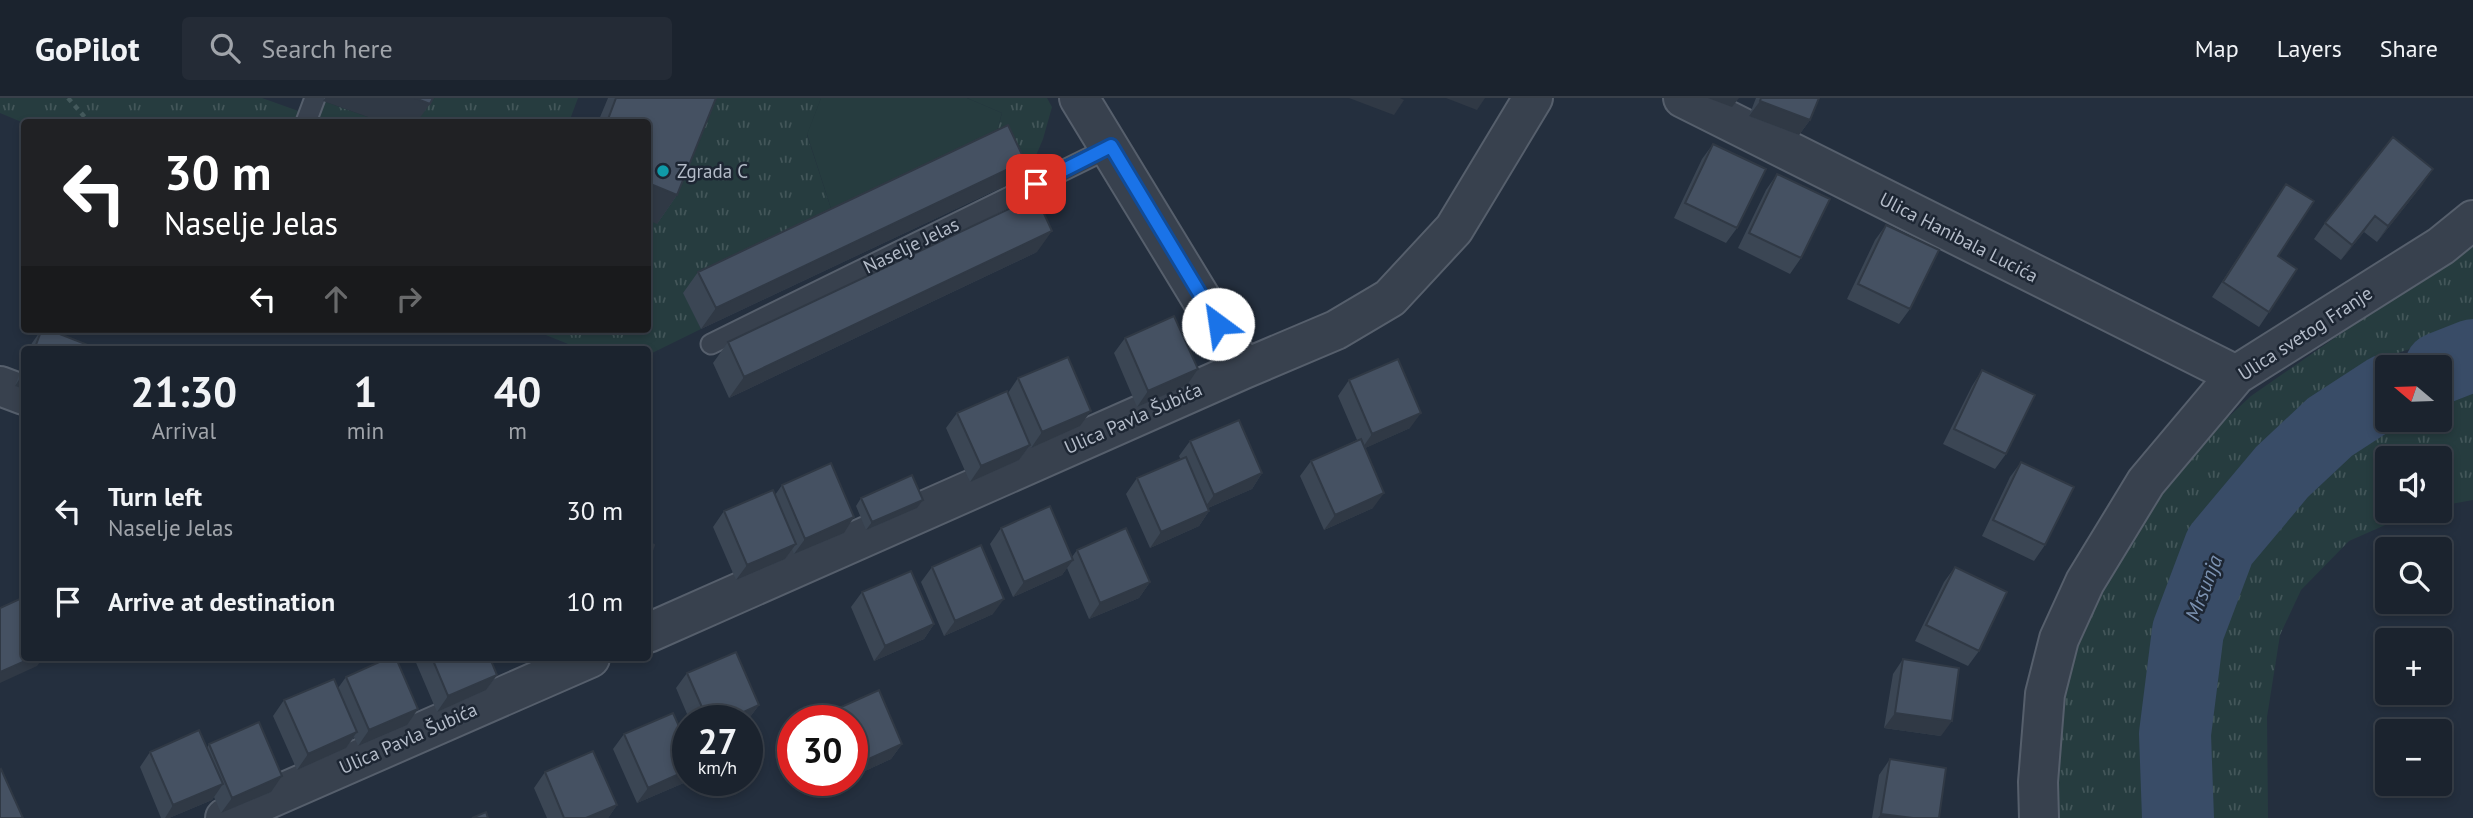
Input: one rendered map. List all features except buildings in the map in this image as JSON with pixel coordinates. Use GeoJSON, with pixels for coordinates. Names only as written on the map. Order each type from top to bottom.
{"type":"FeatureCollection","features":[{"type":"Feature","properties":{"kind":"street"},"geometry":{"type":"LineString","coordinates":[[1079,98],[1111,146],[1244,369]]}},
{"type":"Feature","properties":{"kind":"street","name":"Ulica Pavla Šubića"},"geometry":{"type":"LineString","coordinates":[[653,626],[1336,330],[1390,298],[1454,229],[1533,98]]}},
{"type":"Feature","properties":{"kind":"street","name":"Ulica Hanibala Lucića"},"geometry":{"type":"LineString","coordinates":[[1683,98],[2236,375]]}},
{"type":"Feature","properties":{"kind":"street","name":"Ulica svetog Franje"},"geometry":{"type":"LineString","coordinates":[[2039,818],[2038,782],[2045,694],[2059,639],[2085,582],[2146,481],[2236,375],[2441,246],[2473,220]]}},
{"type":"Feature","properties":{"kind":"street"},"geometry":{"type":"LineString","coordinates":[[0,386],[21,394]]}},
{"type":"Feature","properties":{"kind":"street","name":"Ulica Pavla Šubića"},"geometry":{"type":"LineString","coordinates":[[226,818],[583,661]]}},
{"type":"Feature","properties":{"kind":"lane"},"geometry":{"type":"LineString","coordinates":[[307,119],[315,98]]}},
{"type":"Feature","properties":{"kind":"lane","name":"Naselje Jelas"},"geometry":{"type":"LineString","coordinates":[[711,344],[1111,146]]}},
{"type":"Feature","properties":{"kind":"path"},"geometry":{"type":"LineString","coordinates":[[68,98],[86,119]]}},
{"type":"Feature","properties":{"kind":"green space"},"geometry":{"type":"Polygon","coordinates":[[[0,98],[262,98],[318,118],[323,101],[374,119],[21,119],[21,122],[0,113],[0,98]]]}},
{"type":"Feature","properties":{"kind":"green space"},"geometry":{"type":"Polygon","coordinates":[[[423,98],[578,98],[570,119],[415,119],[423,98]]]}},
{"type":"Feature","properties":{"kind":"green space"},"geometry":{"type":"Polygon","coordinates":[[[707,98],[821,98],[807,135],[835,221],[684,292],[701,329],[651,354],[651,346],[573,346],[541,333],[651,333],[651,221],[657,223],[707,98]]]}},
{"type":"Feature","properties":{"kind":"green space"},"geometry":{"type":"Polygon","coordinates":[[[821,98],[967,98],[1002,113],[993,146],[835,221],[807,134],[821,98]]]}},
{"type":"Feature","properties":{"kind":"green space"},"geometry":{"type":"Polygon","coordinates":[[[967,98],[1047,98],[1052,107],[1031,167],[1011,183],[993,146],[1002,113],[967,98]]]}},
{"type":"Feature","properties":{"kind":"green space"},"geometry":{"type":"Polygon","coordinates":[[[2473,242],[2473,327],[2392,355],[2375,355],[2375,367],[2293,423],[2241,474],[2190,550],[2168,606],[2155,654],[2146,708],[2149,818],[2056,818],[2057,724],[2068,667],[2092,606],[2176,466],[2251,396],[2473,242]]]}},
{"type":"Feature","properties":{"kind":"green space"},"geometry":{"type":"Polygon","coordinates":[[[2473,380],[2473,500],[2452,504],[2452,446],[2375,446],[2375,523],[2390,523],[2349,541],[2301,590],[2280,635],[2267,717],[2268,818],[2204,818],[2206,670],[2228,591],[2264,531],[2315,473],[2376,432],[2452,432],[2452,386],[2473,380]]]}},
{"type":"Feature","properties":{"kind":"waterway","name":"Mrsunja"},"geometry":{"type":"LineString","coordinates":[[2452,363],[2473,355]]}},
{"type":"Feature","properties":{"kind":"waterway","name":"Mrsunja"},"geometry":{"type":"LineString","coordinates":[[2178,818],[2175,734],[2188,631],[2220,546],[2282,472],[2330,427],[2375,398]]}},
{"type":"Feature","properties":{"kind":"place","name":"Zgrada C"},"geometry":{"type":"Point","coordinates":[663,171]}},
{"type":"Feature","properties":{"kind":"route"},"geometry":{"type":"LineString","coordinates":[[1036,184],[1111,146],[1218,324]]}}]}
